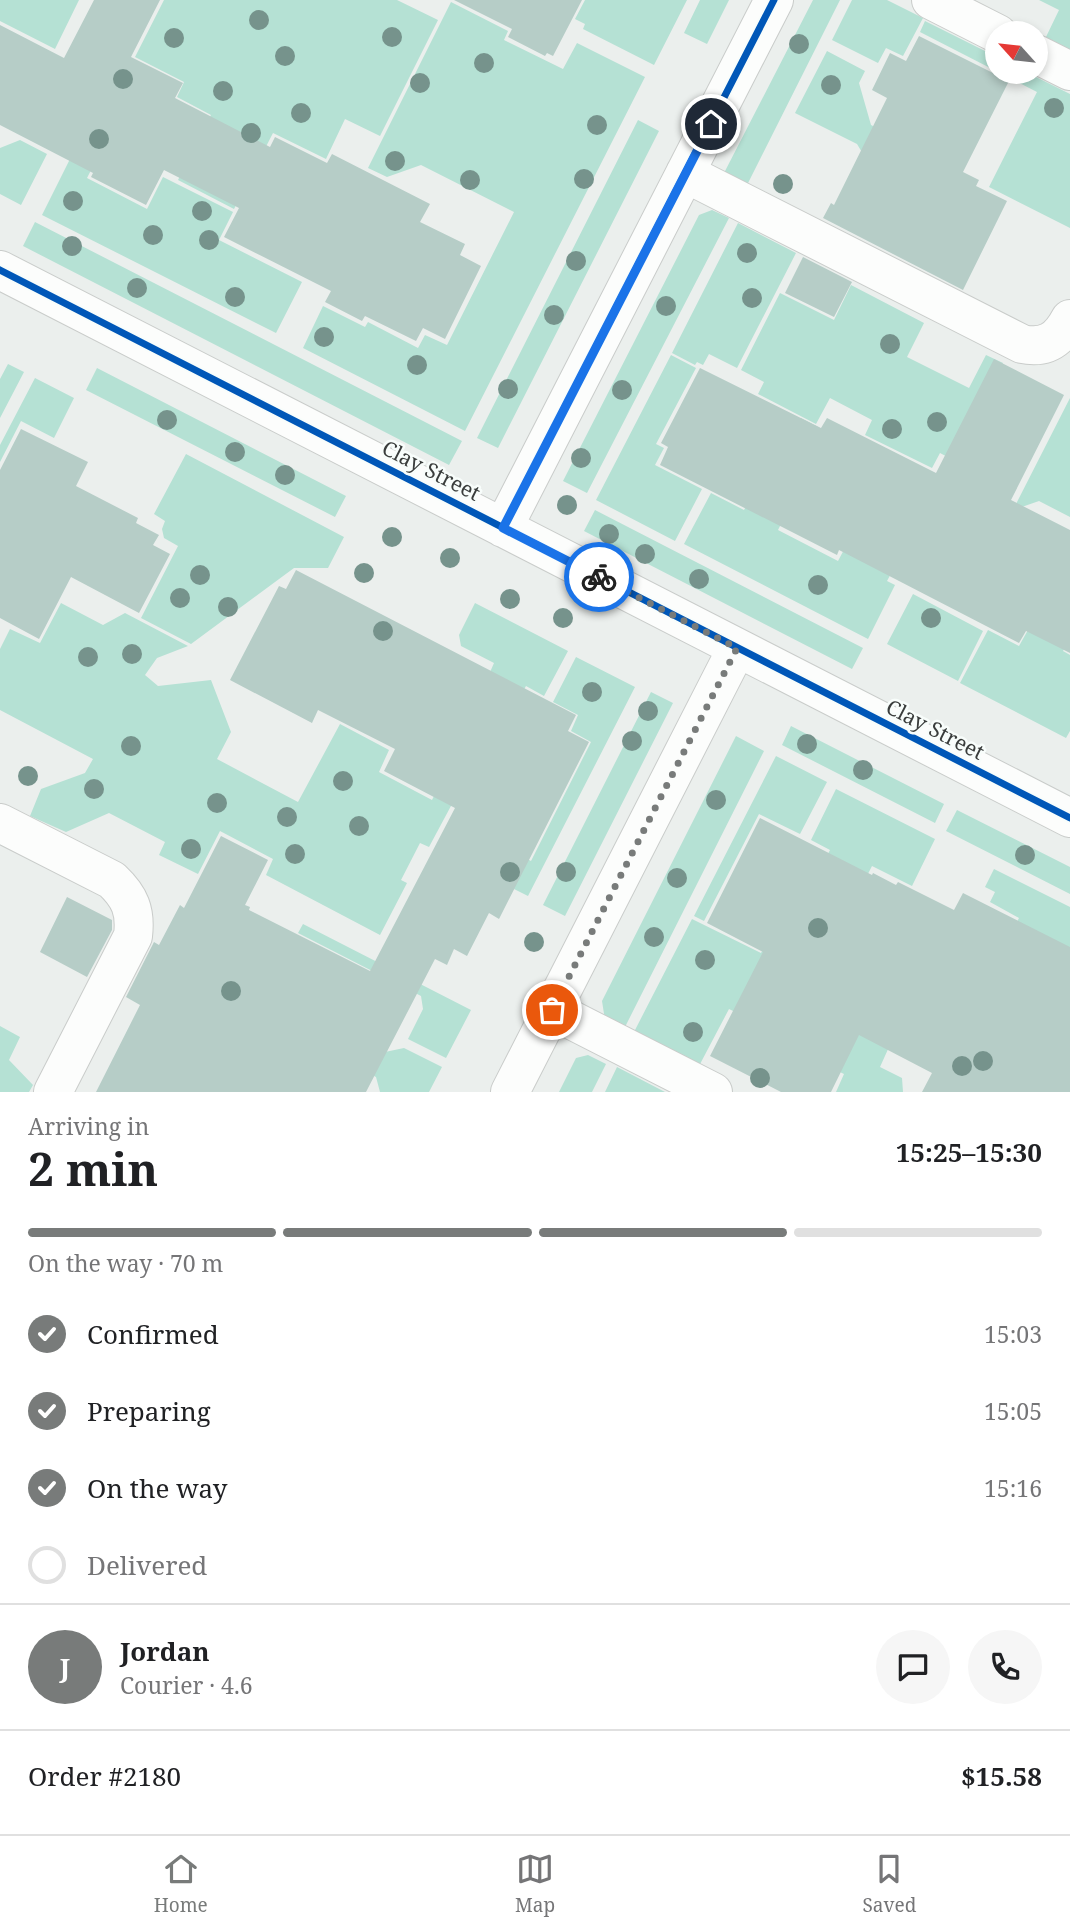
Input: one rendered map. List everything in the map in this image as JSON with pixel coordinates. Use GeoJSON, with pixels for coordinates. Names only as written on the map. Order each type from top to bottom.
{"type":"FeatureCollection","features":[{"type":"Feature","properties":{"kind":"street"},"geometry":{"type":"LineString","coordinates":[[503,528],[774,0]]}},
{"type":"Feature","properties":{"kind":"street"},"geometry":{"type":"LineString","coordinates":[[931,0],[985,27]]}},
{"type":"Feature","properties":{"kind":"street"},"geometry":{"type":"LineString","coordinates":[[1048,60],[1070,71]]}},
{"type":"Feature","properties":{"kind":"street"},"geometry":{"type":"LineString","coordinates":[[685,173],[1022,344],[1047,345],[1057,338],[1070,319]]}},
{"type":"Feature","properties":{"kind":"street","name":"Clay Street"},"geometry":{"type":"LineString","coordinates":[[3,280],[503,528],[1070,818]]}},
{"type":"Feature","properties":{"kind":"street"},"geometry":{"type":"LineString","coordinates":[[510,1092],[737,648]]}},
{"type":"Feature","properties":{"kind":"street"},"geometry":{"type":"LineString","coordinates":[[0,823],[113,880],[125,891],[135,920],[133,936],[53,1092]]}},
{"type":"Feature","properties":{"kind":"street"},"geometry":{"type":"LineString","coordinates":[[552,1010],[713,1092]]}},
{"type":"Feature","properties":{"kind":"green space"},"geometry":{"type":"Polygon","coordinates":[[[0,0],[79,0],[55,49],[0,21],[0,0]]]}},
{"type":"Feature","properties":{"kind":"green space"},"geometry":{"type":"Polygon","coordinates":[[[164,0],[397,0],[438,20],[380,136],[345,119],[326,159],[273,133],[234,209],[178,180],[211,115],[177,97],[184,82],[135,57],[164,0]]]}},
{"type":"Feature","properties":{"kind":"green space"},"geometry":{"type":"Polygon","coordinates":[[[585,0],[687,0],[654,65],[583,29],[585,24],[575,19],[585,0]]]}},
{"type":"Feature","properties":{"kind":"green space"},"geometry":{"type":"Polygon","coordinates":[[[700,0],[729,0],[707,44],[684,33],[700,0]]]}},
{"type":"Feature","properties":{"kind":"green space"},"geometry":{"type":"Polygon","coordinates":[[[813,0],[840,0],[743,193],[723,175],[813,0]]]}},
{"type":"Feature","properties":{"kind":"green space"},"geometry":{"type":"Polygon","coordinates":[[[852,0],[887,0],[923,18],[903,56],[886,48],[878,63],[832,40],[852,0]]]}},
{"type":"Feature","properties":{"kind":"green space"},"geometry":{"type":"Polygon","coordinates":[[[1039,0],[1070,0],[1070,51],[1048,40],[1048,33],[1059,10],[1039,0]]]}},
{"type":"Feature","properties":{"kind":"green space"},"geometry":{"type":"Polygon","coordinates":[[[451,2],[508,31],[504,40],[563,69],[577,43],[645,77],[465,431],[303,348],[323,306],[365,327],[368,322],[418,348],[425,335],[447,345],[514,212],[421,165],[387,177],[368,168],[451,2]]]}},
{"type":"Feature","properties":{"kind":"green space"},"geometry":{"type":"Polygon","coordinates":[[[925,21],[985,51],[985,65],[920,32],[925,21]]]}},
{"type":"Feature","properties":{"kind":"green space"},"geometry":{"type":"Polygon","coordinates":[[[827,51],[865,71],[859,83],[871,125],[952,166],[863,154],[857,144],[795,113],[827,51]]]}},
{"type":"Feature","properties":{"kind":"green space"},"geometry":{"type":"Polygon","coordinates":[[[122,55],[144,66],[87,178],[147,209],[163,177],[233,212],[219,240],[302,282],[276,333],[42,215],[122,55]]]}},
{"type":"Feature","properties":{"kind":"green space"},"geometry":{"type":"Polygon","coordinates":[[[1048,83],[1070,94],[1070,228],[989,187],[1037,92],[1021,84],[1048,83]]]}},
{"type":"Feature","properties":{"kind":"green space"},"geometry":{"type":"Polygon","coordinates":[[[638,120],[659,131],[498,448],[477,438],[638,120]]]}},
{"type":"Feature","properties":{"kind":"green space"},"geometry":{"type":"Polygon","coordinates":[[[20,140],[47,154],[21,205],[0,194],[0,148],[20,140]]]}},
{"type":"Feature","properties":{"kind":"green space"},"geometry":{"type":"Polygon","coordinates":[[[712,210],[729,218],[587,493],[563,481],[699,215],[712,210]]]}},
{"type":"Feature","properties":{"kind":"green space"},"geometry":{"type":"Polygon","coordinates":[[[35,222],[462,441],[449,465],[23,246],[35,222]]]}},
{"type":"Feature","properties":{"kind":"green space"},"geometry":{"type":"Polygon","coordinates":[[[738,223],[796,253],[737,368],[709,354],[703,365],[697,362],[695,365],[672,353],[738,223]]]}},
{"type":"Feature","properties":{"kind":"green space"},"geometry":{"type":"Polygon","coordinates":[[[851,285],[924,323],[907,357],[969,388],[986,355],[1003,363],[974,420],[957,462],[940,453],[932,468],[865,435],[872,420],[830,398],[816,424],[758,394],[764,382],[741,370],[780,293],[834,320],[851,285]]]}},
{"type":"Feature","properties":{"kind":"green space"},"geometry":{"type":"Polygon","coordinates":[[[671,355],[696,368],[656,444],[664,448],[655,465],[702,489],[675,541],[596,500],[671,355]]]}},
{"type":"Feature","properties":{"kind":"green space"},"geometry":{"type":"Polygon","coordinates":[[[8,364],[24,372],[0,418],[0,379],[8,364]]]}},
{"type":"Feature","properties":{"kind":"green space"},"geometry":{"type":"Polygon","coordinates":[[[97,368],[346,496],[335,517],[86,390],[97,368]]]}},
{"type":"Feature","properties":{"kind":"green space"},"geometry":{"type":"Polygon","coordinates":[[[35,378],[74,398],[54,438],[21,421],[0,462],[0,445],[35,378]]]}},
{"type":"Feature","properties":{"kind":"green space"},"geometry":{"type":"Polygon","coordinates":[[[1070,398],[1070,517],[1039,501],[1013,510],[1070,398]]]}},
{"type":"Feature","properties":{"kind":"green space"},"geometry":{"type":"Polygon","coordinates":[[[801,418],[818,427],[778,530],[838,561],[847,544],[895,566],[887,581],[895,585],[868,639],[684,544],[711,493],[744,510],[753,494],[761,498],[801,418]]]}},
{"type":"Feature","properties":{"kind":"green space"},"geometry":{"type":"Polygon","coordinates":[[[186,454],[344,537],[328,568],[294,568],[191,644],[141,618],[178,546],[164,538],[162,529],[165,521],[154,514],[186,454]]]}},
{"type":"Feature","properties":{"kind":"green space"},"geometry":{"type":"Polygon","coordinates":[[[595,510],[863,648],[852,669],[584,531],[595,510]]]}},
{"type":"Feature","properties":{"kind":"green space"},"geometry":{"type":"Polygon","coordinates":[[[913,594],[983,631],[958,681],[887,644],[913,594]]]}},
{"type":"Feature","properties":{"kind":"green space"},"geometry":{"type":"Polygon","coordinates":[[[61,603],[103,625],[125,613],[188,646],[157,658],[145,675],[158,686],[211,680],[231,732],[217,759],[298,802],[340,724],[389,750],[379,772],[432,800],[494,663],[461,646],[459,635],[475,603],[568,651],[544,696],[526,686],[467,776],[429,847],[420,843],[401,880],[407,883],[380,935],[266,875],[273,859],[220,831],[198,874],[159,855],[165,842],[109,813],[66,832],[30,816],[41,789],[85,773],[93,759],[0,710],[0,649],[10,629],[40,643],[61,603]]]}},
{"type":"Feature","properties":{"kind":"green space"},"geometry":{"type":"Polygon","coordinates":[[[988,630],[1019,646],[1028,630],[1070,638],[1063,651],[1070,655],[1070,731],[1066,738],[960,683],[988,630]]]}},
{"type":"Feature","properties":{"kind":"green space"},"geometry":{"type":"Polygon","coordinates":[[[576,657],[635,687],[528,896],[482,873],[497,843],[531,861],[591,742],[571,731],[578,715],[553,702],[576,657]]]}},
{"type":"Feature","properties":{"kind":"green space"},"geometry":{"type":"Polygon","coordinates":[[[651,692],[673,703],[565,916],[543,905],[651,692]]]}},
{"type":"Feature","properties":{"kind":"green space"},"geometry":{"type":"Polygon","coordinates":[[[791,726],[944,804],[935,823],[782,745],[791,726]]]}},
{"type":"Feature","properties":{"kind":"green space"},"geometry":{"type":"Polygon","coordinates":[[[736,736],[764,751],[624,1029],[605,1020],[602,1001],[736,736]]]}},
{"type":"Feature","properties":{"kind":"green space"},"geometry":{"type":"Polygon","coordinates":[[[776,756],[827,782],[800,834],[759,814],[704,921],[694,916],[776,756]]]}},
{"type":"Feature","properties":{"kind":"green space"},"geometry":{"type":"Polygon","coordinates":[[[836,789],[935,839],[912,886],[872,866],[827,954],[787,934],[830,850],[811,840],[836,789]]]}},
{"type":"Feature","properties":{"kind":"green space"},"geometry":{"type":"Polygon","coordinates":[[[957,810],[1070,867],[1070,894],[946,831],[957,810]]]}},
{"type":"Feature","properties":{"kind":"green space"},"geometry":{"type":"Polygon","coordinates":[[[994,869],[1070,907],[1070,974],[954,1045],[1019,918],[990,902],[995,892],[985,887],[994,869]]]}},
{"type":"Feature","properties":{"kind":"green space"},"geometry":{"type":"Polygon","coordinates":[[[692,919],[761,953],[772,931],[774,1031],[729,1009],[699,1066],[634,1032],[692,919]]]}},
{"type":"Feature","properties":{"kind":"green space"},"geometry":{"type":"Polygon","coordinates":[[[303,924],[471,1010],[446,1058],[408,1039],[423,1009],[421,996],[298,933],[303,924]]]}},
{"type":"Feature","properties":{"kind":"green space"},"geometry":{"type":"Polygon","coordinates":[[[818,986],[889,1047],[880,1067],[902,1078],[903,1092],[836,1092],[844,1074],[815,1060],[818,986]]]}},
{"type":"Feature","properties":{"kind":"green space"},"geometry":{"type":"Polygon","coordinates":[[[270,1022],[366,1056],[404,1048],[442,1067],[429,1092],[380,1092],[376,1077],[270,1022]]]}},
{"type":"Feature","properties":{"kind":"green space"},"geometry":{"type":"Polygon","coordinates":[[[0,1026],[20,1037],[9,1060],[33,1085],[29,1092],[0,1092],[0,1026]]]}},
{"type":"Feature","properties":{"kind":"green space"},"geometry":{"type":"Polygon","coordinates":[[[588,1055],[606,1064],[592,1092],[559,1092],[576,1058],[588,1055]]]}},
{"type":"Feature","properties":{"kind":"green space"},"geometry":{"type":"Polygon","coordinates":[[[617,1067],[665,1092],[605,1092],[617,1067]]]}},
{"type":"Feature","properties":{"kind":"building"},"geometry":{"type":"Polygon","coordinates":[[[94,0],[160,0],[131,57],[183,83],[175,98],[270,147],[275,137],[327,163],[332,154],[430,204],[420,222],[465,244],[460,255],[481,266],[445,339],[423,328],[416,341],[365,316],[362,321],[325,302],[331,291],[224,237],[239,208],[164,170],[146,205],[91,177],[93,173],[0,125],[0,25],[64,58],[94,0]]]}},
{"type":"Feature","properties":{"kind":"building"},"geometry":{"type":"Polygon","coordinates":[[[454,0],[582,0],[553,56],[547,53],[545,56],[508,37],[512,29],[454,0]]]}},
{"type":"Feature","properties":{"kind":"building"},"geometry":{"type":"Polygon","coordinates":[[[919,36],[985,69],[985,84],[1007,84],[963,172],[979,180],[976,186],[1007,201],[963,290],[823,218],[831,203],[834,205],[887,98],[872,90],[890,53],[906,61],[919,36]]]}},
{"type":"Feature","properties":{"kind":"building"},"geometry":{"type":"Polygon","coordinates":[[[803,257],[852,282],[834,317],[785,293],[803,257]]]}},
{"type":"Feature","properties":{"kind":"building"},"geometry":{"type":"Polygon","coordinates":[[[994,359],[1064,395],[1011,500],[1070,530],[1070,653],[1026,631],[1019,643],[839,550],[837,555],[660,465],[668,447],[661,443],[700,368],[821,428],[827,418],[936,473],[994,359]]]}},
{"type":"Feature","properties":{"kind":"building"},"geometry":{"type":"Polygon","coordinates":[[[21,429],[88,462],[76,486],[138,518],[136,523],[159,535],[153,545],[170,554],[139,613],[71,577],[39,639],[0,618],[0,470],[21,429]]]}},
{"type":"Feature","properties":{"kind":"building"},"geometry":{"type":"Polygon","coordinates":[[[296,570],[576,715],[568,731],[589,742],[499,919],[489,913],[467,956],[454,949],[447,965],[435,959],[366,1092],[96,1092],[140,1005],[126,997],[154,942],[159,945],[180,905],[184,908],[221,836],[268,860],[245,905],[250,907],[249,910],[370,971],[455,808],[384,771],[395,749],[318,710],[312,723],[230,680],[279,586],[286,589],[296,570]]]}},
{"type":"Feature","properties":{"kind":"building"},"geometry":{"type":"Polygon","coordinates":[[[760,818],[872,875],[873,873],[896,885],[898,882],[954,910],[963,893],[1070,947],[1070,1092],[922,1092],[932,1073],[859,1035],[831,1092],[781,1092],[710,1056],[763,952],[707,923],[760,818]]]}},
{"type":"Feature","properties":{"kind":"building"},"geometry":{"type":"Polygon","coordinates":[[[67,897],[112,920],[112,930],[87,977],[40,952],[67,897]]]}},
{"type":"Feature","properties":{"kind":"cycle path"},"geometry":{"type":"LineString","coordinates":[[503,528],[774,0]]}},
{"type":"Feature","properties":{"kind":"cycle path"},"geometry":{"type":"LineString","coordinates":[[0,270],[1070,818]]}},
{"type":"Feature","properties":{"kind":"way so far"},"geometry":{"type":"LineString","coordinates":[[552,1010],[737,648],[599,577]]}},
{"type":"Feature","properties":{"kind":"route"},"geometry":{"type":"LineString","coordinates":[[599,577],[503,528],[711,124]]}}]}
